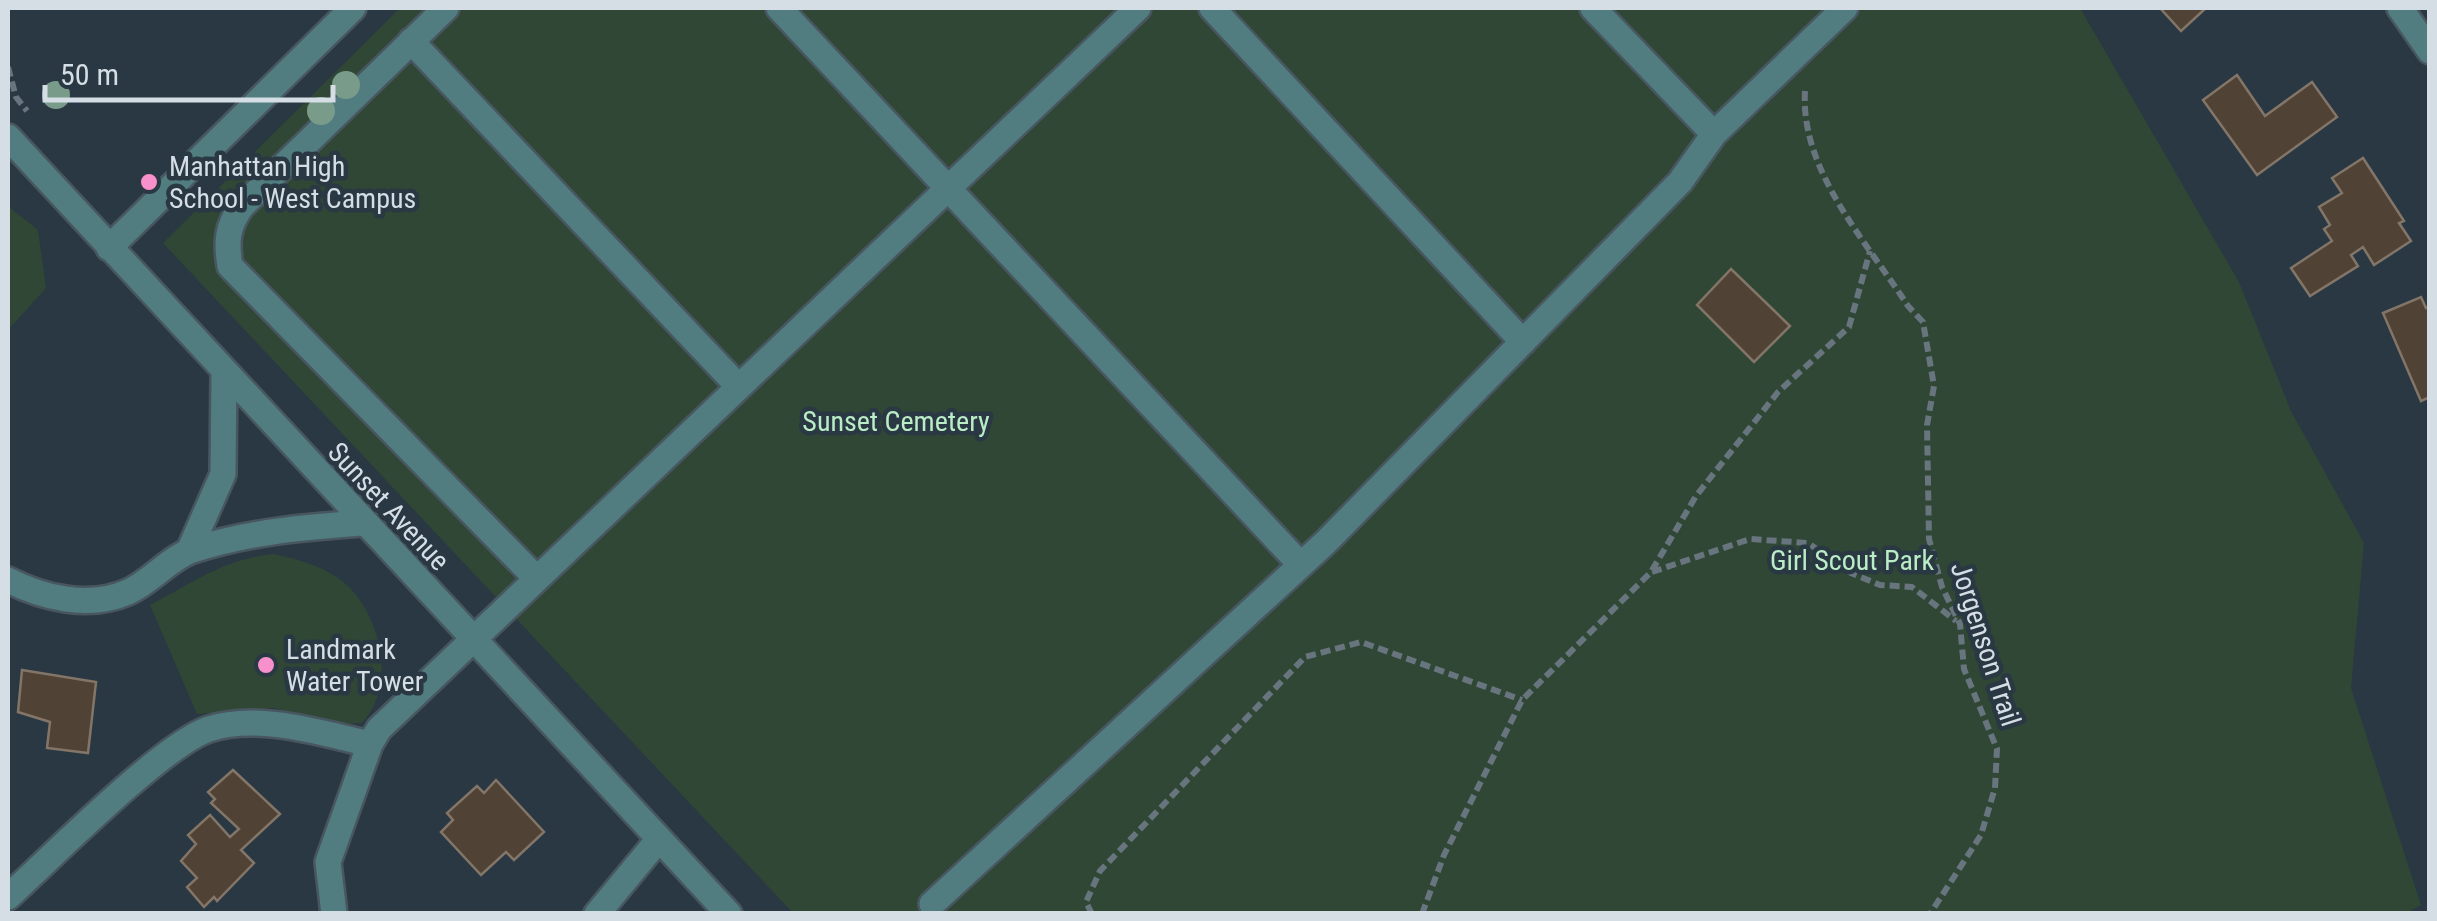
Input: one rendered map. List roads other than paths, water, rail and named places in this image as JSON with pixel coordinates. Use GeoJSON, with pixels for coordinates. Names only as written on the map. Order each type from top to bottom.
{"type":"FeatureCollection","features":[{"type":"Feature","properties":{"kind":"street"},"geometry":{"type":"LineString","coordinates":[[110,248],[353,8]]}},
{"type":"Feature","properties":{"kind":"street"},"geometry":{"type":"LineString","coordinates":[[446,8],[242,206],[230,223],[230,266],[536,579]]}},
{"type":"Feature","properties":{"kind":"street"},"geometry":{"type":"LineString","coordinates":[[779,8],[1300,564]]}},
{"type":"Feature","properties":{"kind":"street"},"geometry":{"type":"LineString","coordinates":[[334,914],[328,862],[370,744],[394,714],[1138,8]]}},
{"type":"Feature","properties":{"kind":"street"},"geometry":{"type":"LineString","coordinates":[[1212,8],[1522,342]]}},
{"type":"Feature","properties":{"kind":"street"},"geometry":{"type":"LineString","coordinates":[[1594,8],[1714,134]]}},
{"type":"Feature","properties":{"kind":"street"},"geometry":{"type":"LineString","coordinates":[[932,904],[1300,564],[1680,182],[1714,134],[1846,8]]}},
{"type":"Feature","properties":{"kind":"street"},"geometry":{"type":"LineString","coordinates":[[2400,8],[2430,51]]}},
{"type":"Feature","properties":{"kind":"street"},"geometry":{"type":"LineString","coordinates":[[411,41],[738,387]]}},
{"type":"Feature","properties":{"kind":"street","name":"Sunset Avenue"},"geometry":{"type":"LineString","coordinates":[[8,138],[729,914]]}},
{"type":"Feature","properties":{"kind":"street"},"geometry":{"type":"LineString","coordinates":[[188,551],[223,474],[224,373]]}},
{"type":"Feature","properties":{"kind":"street"},"geometry":{"type":"LineString","coordinates":[[8,580],[35,594],[97,599],[128,592],[188,551],[276,530],[362,523]]}},
{"type":"Feature","properties":{"kind":"street"},"geometry":{"type":"LineString","coordinates":[[8,897],[174,749],[210,728],[276,724],[370,744]]}},
{"type":"Feature","properties":{"kind":"street"},"geometry":{"type":"LineString","coordinates":[[598,914],[658,838]]}},
{"type":"Feature","properties":{"kind":"place","name":"Manhattan High School - West Campus"},"geometry":{"type":"Point","coordinates":[149,182]}},
{"type":"Feature","properties":{"kind":"place","name":"Landmark Water Tower"},"geometry":{"type":"Point","coordinates":[266,665]}},
{"type":"Feature","properties":{"kind":"park label","name":"Sunset Cemetery"},"geometry":{"type":"Point","coordinates":[896,421]}},
{"type":"Feature","properties":{"kind":"park label","name":"Girl Scout Park"},"geometry":{"type":"Point","coordinates":[1852,560]}}]}
